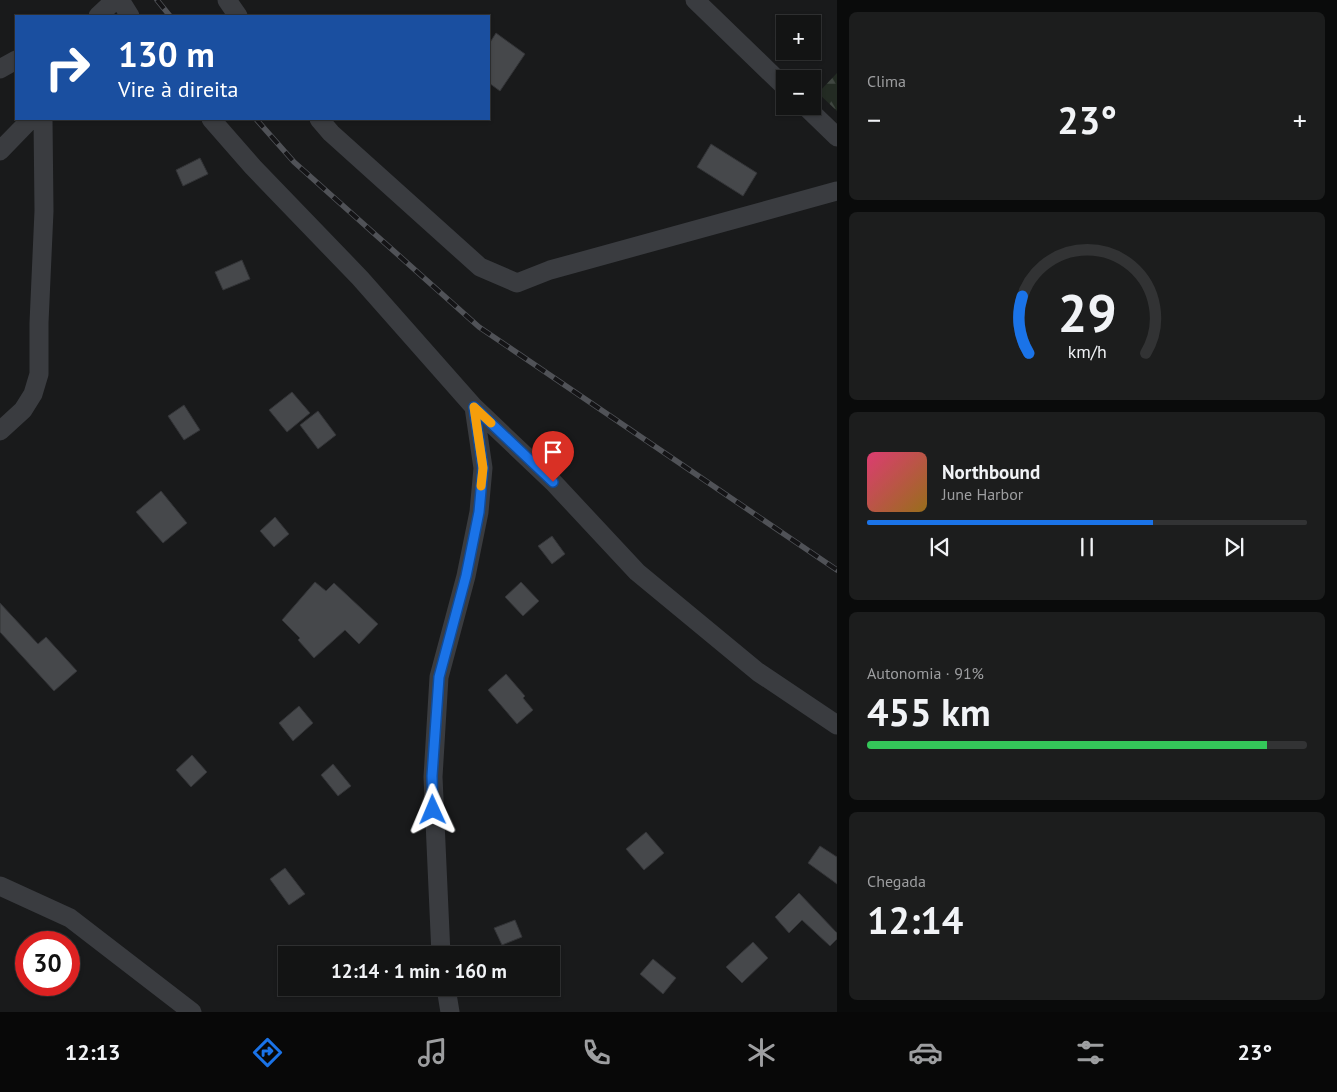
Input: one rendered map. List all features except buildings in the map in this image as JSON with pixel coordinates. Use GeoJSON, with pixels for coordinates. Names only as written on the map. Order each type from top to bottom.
{"type":"FeatureCollection","features":[{"type":"Feature","properties":{"kind":"street"},"geometry":{"type":"LineString","coordinates":[[99,15],[115,0]]}},
{"type":"Feature","properties":{"kind":"street"},"geometry":{"type":"LineString","coordinates":[[120,0],[129,15]]}},
{"type":"Feature","properties":{"kind":"street"},"geometry":{"type":"LineString","coordinates":[[227,0],[237,15]]}},
{"type":"Feature","properties":{"kind":"street"},"geometry":{"type":"LineString","coordinates":[[695,0],[776,78]]}},
{"type":"Feature","properties":{"kind":"street"},"geometry":{"type":"LineString","coordinates":[[0,69],[15,61]]}},
{"type":"Feature","properties":{"kind":"street"},"geometry":{"type":"LineString","coordinates":[[814,115],[837,137]]}},
{"type":"Feature","properties":{"kind":"street"},"geometry":{"type":"LineString","coordinates":[[0,151],[30,120]]}},
{"type":"Feature","properties":{"kind":"street"},"geometry":{"type":"LineString","coordinates":[[0,431],[23,410],[33,394],[39,374],[39,323],[44,211],[42,120]]}},
{"type":"Feature","properties":{"kind":"street"},"geometry":{"type":"LineString","coordinates":[[212,120],[253,168],[360,278],[474,407],[553,482],[637,572],[758,672],[837,725]]}},
{"type":"Feature","properties":{"kind":"street"},"geometry":{"type":"LineString","coordinates":[[321,120],[331,133],[480,267],[517,283],[550,270],[837,191]]}},
{"type":"Feature","properties":{"kind":"street"},"geometry":{"type":"LineString","coordinates":[[441,946],[432,776],[439,677],[466,576],[479,512],[483,468],[474,407]]}},
{"type":"Feature","properties":{"kind":"street"},"geometry":{"type":"LineString","coordinates":[[0,886],[70,918],[192,1012]]}},
{"type":"Feature","properties":{"kind":"street"},"geometry":{"type":"LineString","coordinates":[[447,996],[450,1012]]}},
{"type":"Feature","properties":{"kind":"green space"},"geometry":{"type":"Polygon","coordinates":[[[837,73],[837,111],[821,96],[821,90],[837,73]]]}},
{"type":"Feature","properties":{"kind":"railway"},"geometry":{"type":"LineString","coordinates":[[157,0],[169,15]]}},
{"type":"Feature","properties":{"kind":"railway"},"geometry":{"type":"LineString","coordinates":[[257,120],[294,162],[479,327],[837,570]]}},
{"type":"Feature","properties":{"kind":"slow traffic"},"geometry":{"type":"LineString","coordinates":[[481,486],[483,468],[474,407],[491,423]]}},
{"type":"Feature","properties":{"kind":"route"},"geometry":{"type":"LineString","coordinates":[[433,810],[432,776],[439,677],[466,576],[479,512],[483,468],[474,407],[553,482]]}}]}
